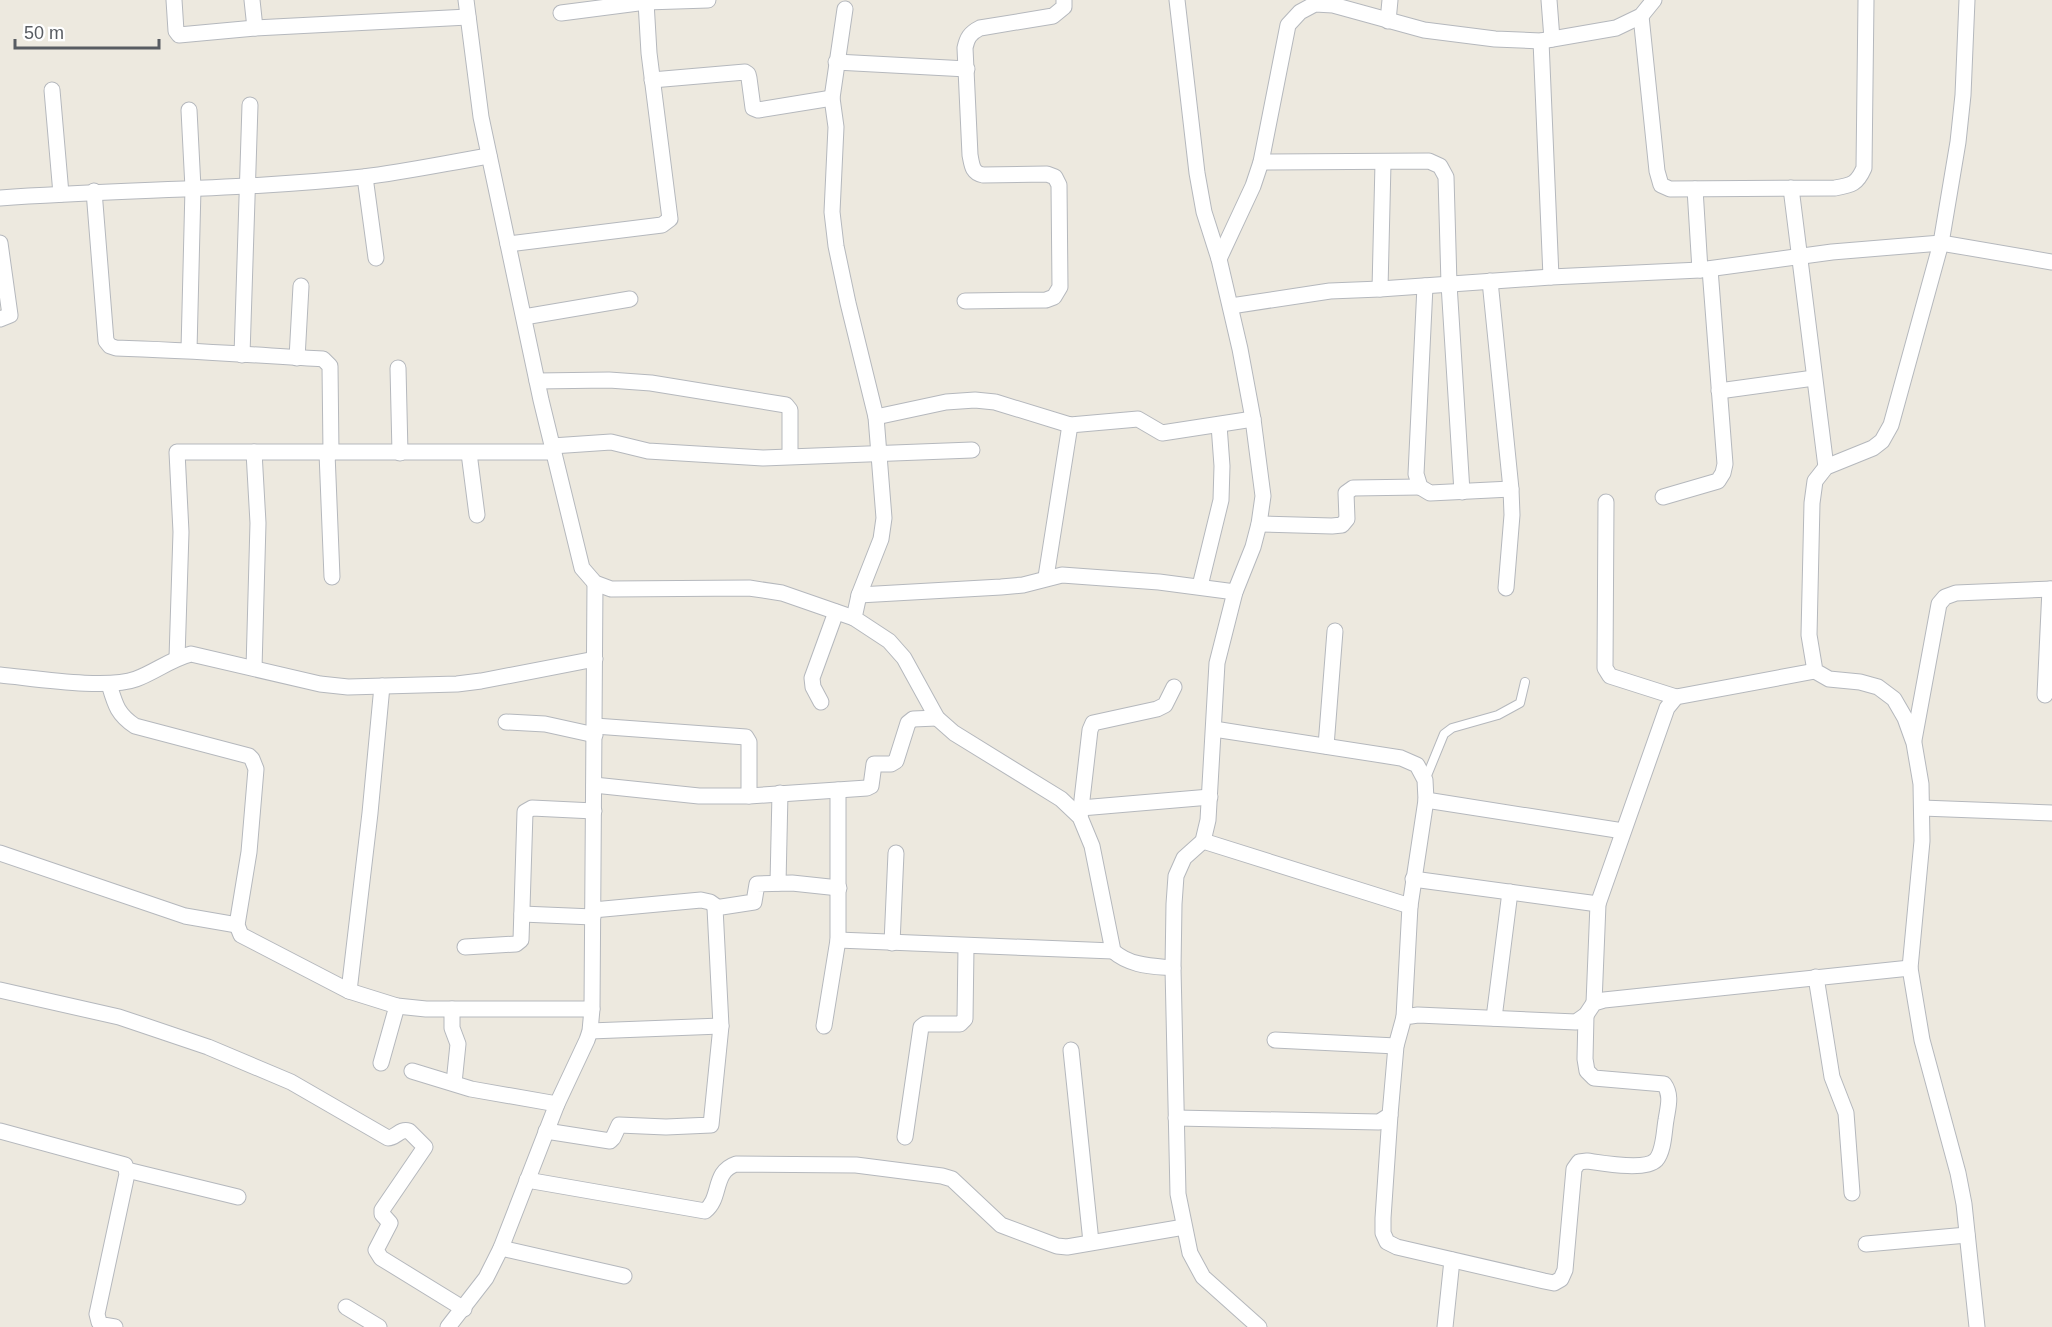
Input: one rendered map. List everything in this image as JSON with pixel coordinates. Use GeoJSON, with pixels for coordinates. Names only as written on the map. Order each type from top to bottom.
{"type":"FeatureCollection","features":[{"type":"Feature","properties":{"kind":"street"},"geometry":{"type":"LineString","coordinates":[[174,0],[176,31],[179,35],[255,28],[468,17]]}},
{"type":"Feature","properties":{"kind":"street"},"geometry":{"type":"LineString","coordinates":[[252,0],[255,28]]}},
{"type":"Feature","properties":{"kind":"street"},"geometry":{"type":"LineString","coordinates":[[466,0],[481,117],[537,381],[582,568],[595,583],[611,589],[750,588],[782,593],[854,618],[889,641],[904,658],[937,718],[954,733],[1080,813],[1210,797]]}},
{"type":"Feature","properties":{"kind":"street"},"geometry":{"type":"LineString","coordinates":[[561,13],[646,2],[708,0]]}},
{"type":"Feature","properties":{"kind":"street"},"geometry":{"type":"LineString","coordinates":[[965,301],[1046,300],[1054,297],[1060,288],[1059,185],[1055,177],[1047,174],[983,175],[977,174],[972,169],[965,48],[972,32],[980,28],[1053,16],[1064,7],[1064,0]]}},
{"type":"Feature","properties":{"kind":"street"},"geometry":{"type":"LineString","coordinates":[[1177,0],[1197,173],[1204,212],[1231,306],[1253,419],[1263,496],[1253,547],[1235,592],[1217,663],[1208,820],[1203,841],[1184,858],[1176,876],[1173,968],[1178,1194],[1190,1253],[1203,1277],[1259,1327]]}},
{"type":"Feature","properties":{"kind":"street"},"geometry":{"type":"LineString","coordinates":[[1388,21],[1390,0]]}},
{"type":"Feature","properties":{"kind":"street"},"geometry":{"type":"LineString","coordinates":[[1549,0],[1546,40],[1551,277]]}},
{"type":"Feature","properties":{"kind":"street"},"geometry":{"type":"LineString","coordinates":[[1219,259],[1253,186],[1261,162],[1288,26],[1300,12],[1315,4],[1334,5],[1424,30],[1456,35],[1546,40],[1616,28],[1641,16],[1654,0]]}},
{"type":"Feature","properties":{"kind":"street"},"geometry":{"type":"LineString","coordinates":[[1641,16],[1657,171],[1661,185],[1670,189],[1842,187],[1859,180],[1864,168],[1866,0]]}},
{"type":"Feature","properties":{"kind":"street"},"geometry":{"type":"LineString","coordinates":[[1815,671],[1809,635],[1812,503],[1815,481],[1826,467],[1873,448],[1882,441],[1891,425],[1941,243],[1963,95],[1967,0]]}},
{"type":"Feature","properties":{"kind":"street"},"geometry":{"type":"LineString","coordinates":[[508,244],[662,225],[670,219],[652,80],[646,2]]}},
{"type":"Feature","properties":{"kind":"street"},"geometry":{"type":"LineString","coordinates":[[844,9],[832,98],[837,127],[833,228],[848,303],[876,417],[885,518],[880,539],[859,595],[854,618]]}},
{"type":"Feature","properties":{"kind":"street"},"geometry":{"type":"LineString","coordinates":[[836,62],[966,69]]}},
{"type":"Feature","properties":{"kind":"street"},"geometry":{"type":"LineString","coordinates":[[652,80],[745,72],[748,74],[753,108],[758,110],[832,98]]}},
{"type":"Feature","properties":{"kind":"street"},"geometry":{"type":"LineString","coordinates":[[52,90],[61,194]]}},
{"type":"Feature","properties":{"kind":"street"},"geometry":{"type":"LineString","coordinates":[[242,355],[250,105]]}},
{"type":"Feature","properties":{"kind":"street"},"geometry":{"type":"LineString","coordinates":[[189,110],[193,188],[189,350]]}},
{"type":"Feature","properties":{"kind":"street"},"geometry":{"type":"LineString","coordinates":[[0,198],[94,191],[247,186],[365,177],[489,156]]}},
{"type":"Feature","properties":{"kind":"street"},"geometry":{"type":"LineString","coordinates":[[1261,162],[1429,161],[1440,165],[1446,177],[1449,284],[1462,492]]}},
{"type":"Feature","properties":{"kind":"street"},"geometry":{"type":"LineString","coordinates":[[1380,289],[1383,163]]}},
{"type":"Feature","properties":{"kind":"street"},"geometry":{"type":"LineString","coordinates":[[365,177],[376,258]]}},
{"type":"Feature","properties":{"kind":"street"},"geometry":{"type":"LineString","coordinates":[[1791,188],[1826,467]]}},
{"type":"Feature","properties":{"kind":"street"},"geometry":{"type":"LineString","coordinates":[[1663,497],[1718,482],[1725,464],[1719,391],[1695,189]]}},
{"type":"Feature","properties":{"kind":"street"},"geometry":{"type":"LineString","coordinates":[[94,191],[106,341],[110,346],[323,359],[330,366],[329,453],[332,577]]}},
{"type":"Feature","properties":{"kind":"street"},"geometry":{"type":"LineString","coordinates":[[0,243],[10,315],[0,319]]}},
{"type":"Feature","properties":{"kind":"street"},"geometry":{"type":"LineString","coordinates":[[1231,306],[1307,293],[1551,277],[1705,270],[1801,257],[1941,243],[2052,262]]}},
{"type":"Feature","properties":{"kind":"street"},"geometry":{"type":"LineString","coordinates":[[1490,281],[1511,489],[1512,515],[1506,588]]}},
{"type":"Feature","properties":{"kind":"street"},"geometry":{"type":"LineString","coordinates":[[297,357],[301,286]]}},
{"type":"Feature","properties":{"kind":"street"},"geometry":{"type":"LineString","coordinates":[[1420,487],[1416,474],[1425,286]]}},
{"type":"Feature","properties":{"kind":"street"},"geometry":{"type":"LineString","coordinates":[[524,317],[630,299]]}},
{"type":"Feature","properties":{"kind":"street"},"geometry":{"type":"LineString","coordinates":[[398,368],[400,453]]}},
{"type":"Feature","properties":{"kind":"street"},"geometry":{"type":"LineString","coordinates":[[1719,391],[1814,378]]}},
{"type":"Feature","properties":{"kind":"street"},"geometry":{"type":"LineString","coordinates":[[537,381],[651,383],[786,405],[790,410],[790,456]]}},
{"type":"Feature","properties":{"kind":"street"},"geometry":{"type":"LineString","coordinates":[[876,417],[946,402],[975,400],[995,402],[1070,425],[1138,418],[1162,433],[1253,419]]}},
{"type":"Feature","properties":{"kind":"street"},"geometry":{"type":"LineString","coordinates":[[1200,586],[1221,500],[1222,466],[1219,424]]}},
{"type":"Feature","properties":{"kind":"street"},"geometry":{"type":"LineString","coordinates":[[1046,578],[1070,425]]}},
{"type":"Feature","properties":{"kind":"street"},"geometry":{"type":"LineString","coordinates":[[177,658],[181,531],[177,452],[469,453],[553,449],[611,442],[648,451],[763,458],[972,450]]}},
{"type":"Feature","properties":{"kind":"street"},"geometry":{"type":"LineString","coordinates":[[254,452],[258,523],[254,668]]}},
{"type":"Feature","properties":{"kind":"street"},"geometry":{"type":"LineString","coordinates":[[469,453],[477,515]]}},
{"type":"Feature","properties":{"kind":"street"},"geometry":{"type":"LineString","coordinates":[[1259,524],[1342,525],[1347,519],[1346,493],[1353,488],[1420,487],[1430,493],[1511,489]]}},
{"type":"Feature","properties":{"kind":"street"},"geometry":{"type":"LineString","coordinates":[[1606,502],[1605,668],[1610,676],[1676,697],[1815,671],[1829,679],[1860,682],[1878,687],[1894,699],[1905,718],[1914,743],[1921,784],[1922,807],[1922,841],[1910,968],[1922,1040],[1964,1203],[1977,1327]]}},
{"type":"Feature","properties":{"kind":"street"},"geometry":{"type":"LineString","coordinates":[[859,595],[1023,585],[1062,575],[1200,586],[1235,592]]}},
{"type":"Feature","properties":{"kind":"street"},"geometry":{"type":"LineString","coordinates":[[448,1327],[486,1278],[501,1248],[557,1104],[590,1031],[595,583]]}},
{"type":"Feature","properties":{"kind":"street"},"geometry":{"type":"LineString","coordinates":[[1914,743],[1939,604],[1945,597],[1956,593],[2051,589],[2044,695]]}},
{"type":"Feature","properties":{"kind":"street"},"geometry":{"type":"LineString","coordinates":[[821,702],[813,687],[812,678],[836,612]]}},
{"type":"Feature","properties":{"kind":"street"},"geometry":{"type":"LineString","coordinates":[[1326,746],[1335,631]]}},
{"type":"Feature","properties":{"kind":"street"},"geometry":{"type":"LineString","coordinates":[[0,675],[108,684],[136,680],[177,658],[191,654],[320,684],[348,687],[473,682],[595,659]]}},
{"type":"Feature","properties":{"kind":"street"},"geometry":{"type":"LineString","coordinates":[[108,684],[117,709],[126,720],[135,726],[249,756],[252,759],[256,770],[249,852],[237,925],[241,934],[349,991],[398,1006],[452,1009],[592,1009]]}},
{"type":"Feature","properties":{"kind":"street"},"geometry":{"type":"LineString","coordinates":[[349,991],[382,686]]}},
{"type":"Feature","properties":{"kind":"street"},"geometry":{"type":"LineString","coordinates":[[1173,968],[1134,964],[1122,959],[1113,951],[1092,846],[1080,813],[1090,730],[1093,723],[1157,709],[1164,705],[1174,687]]}},
{"type":"Feature","properties":{"kind":"street"},"geometry":{"type":"LineString","coordinates":[[1214,729],[1401,758],[1417,765],[1425,780],[1426,800],[1410,906],[1404,1017],[1396,1046],[1383,1233],[1387,1242],[1397,1247],[1554,1282],[1561,1279],[1565,1269],[1574,1169],[1579,1162],[1638,1166],[1656,1160],[1661,1151],[1669,1100],[1668,1090],[1664,1084],[1594,1078],[1587,1071],[1585,1059],[1598,904],[1667,708],[1676,697]]}},
{"type":"Feature","properties":{"kind":"street"},"geometry":{"type":"LineString","coordinates":[[594,785],[699,796],[748,796],[869,788],[874,764],[891,764],[896,761],[908,723],[913,720],[937,718]]}},
{"type":"Feature","properties":{"kind":"street"},"geometry":{"type":"LineString","coordinates":[[506,722],[595,730],[746,737],[749,742],[748,796]]}},
{"type":"Feature","properties":{"kind":"street"},"geometry":{"type":"LineString","coordinates":[[824,1026],[838,940],[838,790]]}},
{"type":"Feature","properties":{"kind":"street"},"geometry":{"type":"LineString","coordinates":[[778,883],[780,793]]}},
{"type":"Feature","properties":{"kind":"street"},"geometry":{"type":"LineString","coordinates":[[1426,800],[1623,831]]}},
{"type":"Feature","properties":{"kind":"street"},"geometry":{"type":"LineString","coordinates":[[1922,807],[2052,813]]}},
{"type":"Feature","properties":{"kind":"street"},"geometry":{"type":"LineString","coordinates":[[465,947],[520,943],[525,812],[532,808],[594,811]]}},
{"type":"Feature","properties":{"kind":"street"},"geometry":{"type":"LineString","coordinates":[[1203,841],[1410,906]]}},
{"type":"Feature","properties":{"kind":"street"},"geometry":{"type":"LineString","coordinates":[[0,853],[185,916],[237,925]]}},
{"type":"Feature","properties":{"kind":"street"},"geometry":{"type":"LineString","coordinates":[[892,943],[896,853]]}},
{"type":"Feature","properties":{"kind":"street"},"geometry":{"type":"LineString","coordinates":[[1413,879],[1598,904]]}},
{"type":"Feature","properties":{"kind":"street"},"geometry":{"type":"LineString","coordinates":[[522,914],[593,914],[701,900],[717,907],[752,904],[755,900],[757,884],[778,883],[839,888]]}},
{"type":"Feature","properties":{"kind":"street"},"geometry":{"type":"LineString","coordinates":[[1494,1018],[1510,892]]}},
{"type":"Feature","properties":{"kind":"street"},"geometry":{"type":"LineString","coordinates":[[546,1131],[610,1141],[619,1125],[711,1125],[721,1026],[714,910],[717,907]]}},
{"type":"Feature","properties":{"kind":"street"},"geometry":{"type":"LineString","coordinates":[[838,940],[966,947],[1113,951]]}},
{"type":"Feature","properties":{"kind":"street"},"geometry":{"type":"LineString","coordinates":[[905,1137],[921,1027],[925,1024],[960,1024],[965,1019],[966,947]]}},
{"type":"Feature","properties":{"kind":"street"},"geometry":{"type":"LineString","coordinates":[[1404,1017],[1418,1015],[1576,1022],[1604,1000],[1910,968]]}},
{"type":"Feature","properties":{"kind":"street"},"geometry":{"type":"LineString","coordinates":[[1816,977],[1832,1077],[1846,1113],[1852,1194]]}},
{"type":"Feature","properties":{"kind":"street"},"geometry":{"type":"LineString","coordinates":[[0,1007],[3,991],[119,1017],[208,1047],[291,1082],[388,1138],[392,1138],[403,1130],[409,1131],[425,1147],[382,1210],[382,1214],[390,1222],[376,1250],[381,1258],[464,1308]]}},
{"type":"Feature","properties":{"kind":"street"},"geometry":{"type":"LineString","coordinates":[[381,1063],[398,1006]]}},
{"type":"Feature","properties":{"kind":"street"},"geometry":{"type":"LineString","coordinates":[[452,1009],[452,1028],[458,1044],[454,1083]]}},
{"type":"Feature","properties":{"kind":"street"},"geometry":{"type":"LineString","coordinates":[[590,1031],[721,1026]]}},
{"type":"Feature","properties":{"kind":"street"},"geometry":{"type":"LineString","coordinates":[[1275,1040],[1396,1046]]}},
{"type":"Feature","properties":{"kind":"street"},"geometry":{"type":"LineString","coordinates":[[1071,1050],[1091,1242]]}},
{"type":"Feature","properties":{"kind":"street"},"geometry":{"type":"LineString","coordinates":[[412,1071],[504,1096],[557,1104]]}},
{"type":"Feature","properties":{"kind":"street"},"geometry":{"type":"LineString","coordinates":[[1176,1118],[1362,1123],[1379,1122],[1390,1115]]}},
{"type":"Feature","properties":{"kind":"street"},"geometry":{"type":"LineString","coordinates":[[0,1131],[125,1165],[127,1170],[97,1314],[99,1322],[103,1325],[115,1327]]}},
{"type":"Feature","properties":{"kind":"street"},"geometry":{"type":"LineString","coordinates":[[527,1180],[705,1212],[711,1207],[723,1172],[736,1164],[856,1165],[952,1179],[1001,1225],[1057,1246],[1067,1247],[1184,1227]]}},
{"type":"Feature","properties":{"kind":"street"},"geometry":{"type":"LineString","coordinates":[[127,1170],[238,1197]]}},
{"type":"Feature","properties":{"kind":"street"},"geometry":{"type":"LineString","coordinates":[[1866,1244],[1967,1235]]}},
{"type":"Feature","properties":{"kind":"street"},"geometry":{"type":"LineString","coordinates":[[501,1248],[624,1276]]}},
{"type":"Feature","properties":{"kind":"street"},"geometry":{"type":"LineString","coordinates":[[1445,1327],[1452,1260]]}},
{"type":"Feature","properties":{"kind":"street"},"geometry":{"type":"LineString","coordinates":[[346,1307],[379,1327]]}},
{"type":"Feature","properties":{"kind":"lane"},"geometry":{"type":"LineString","coordinates":[[1425,780],[1444,734],[1452,728],[1511,709],[1520,703],[1525,682]]}}]}
